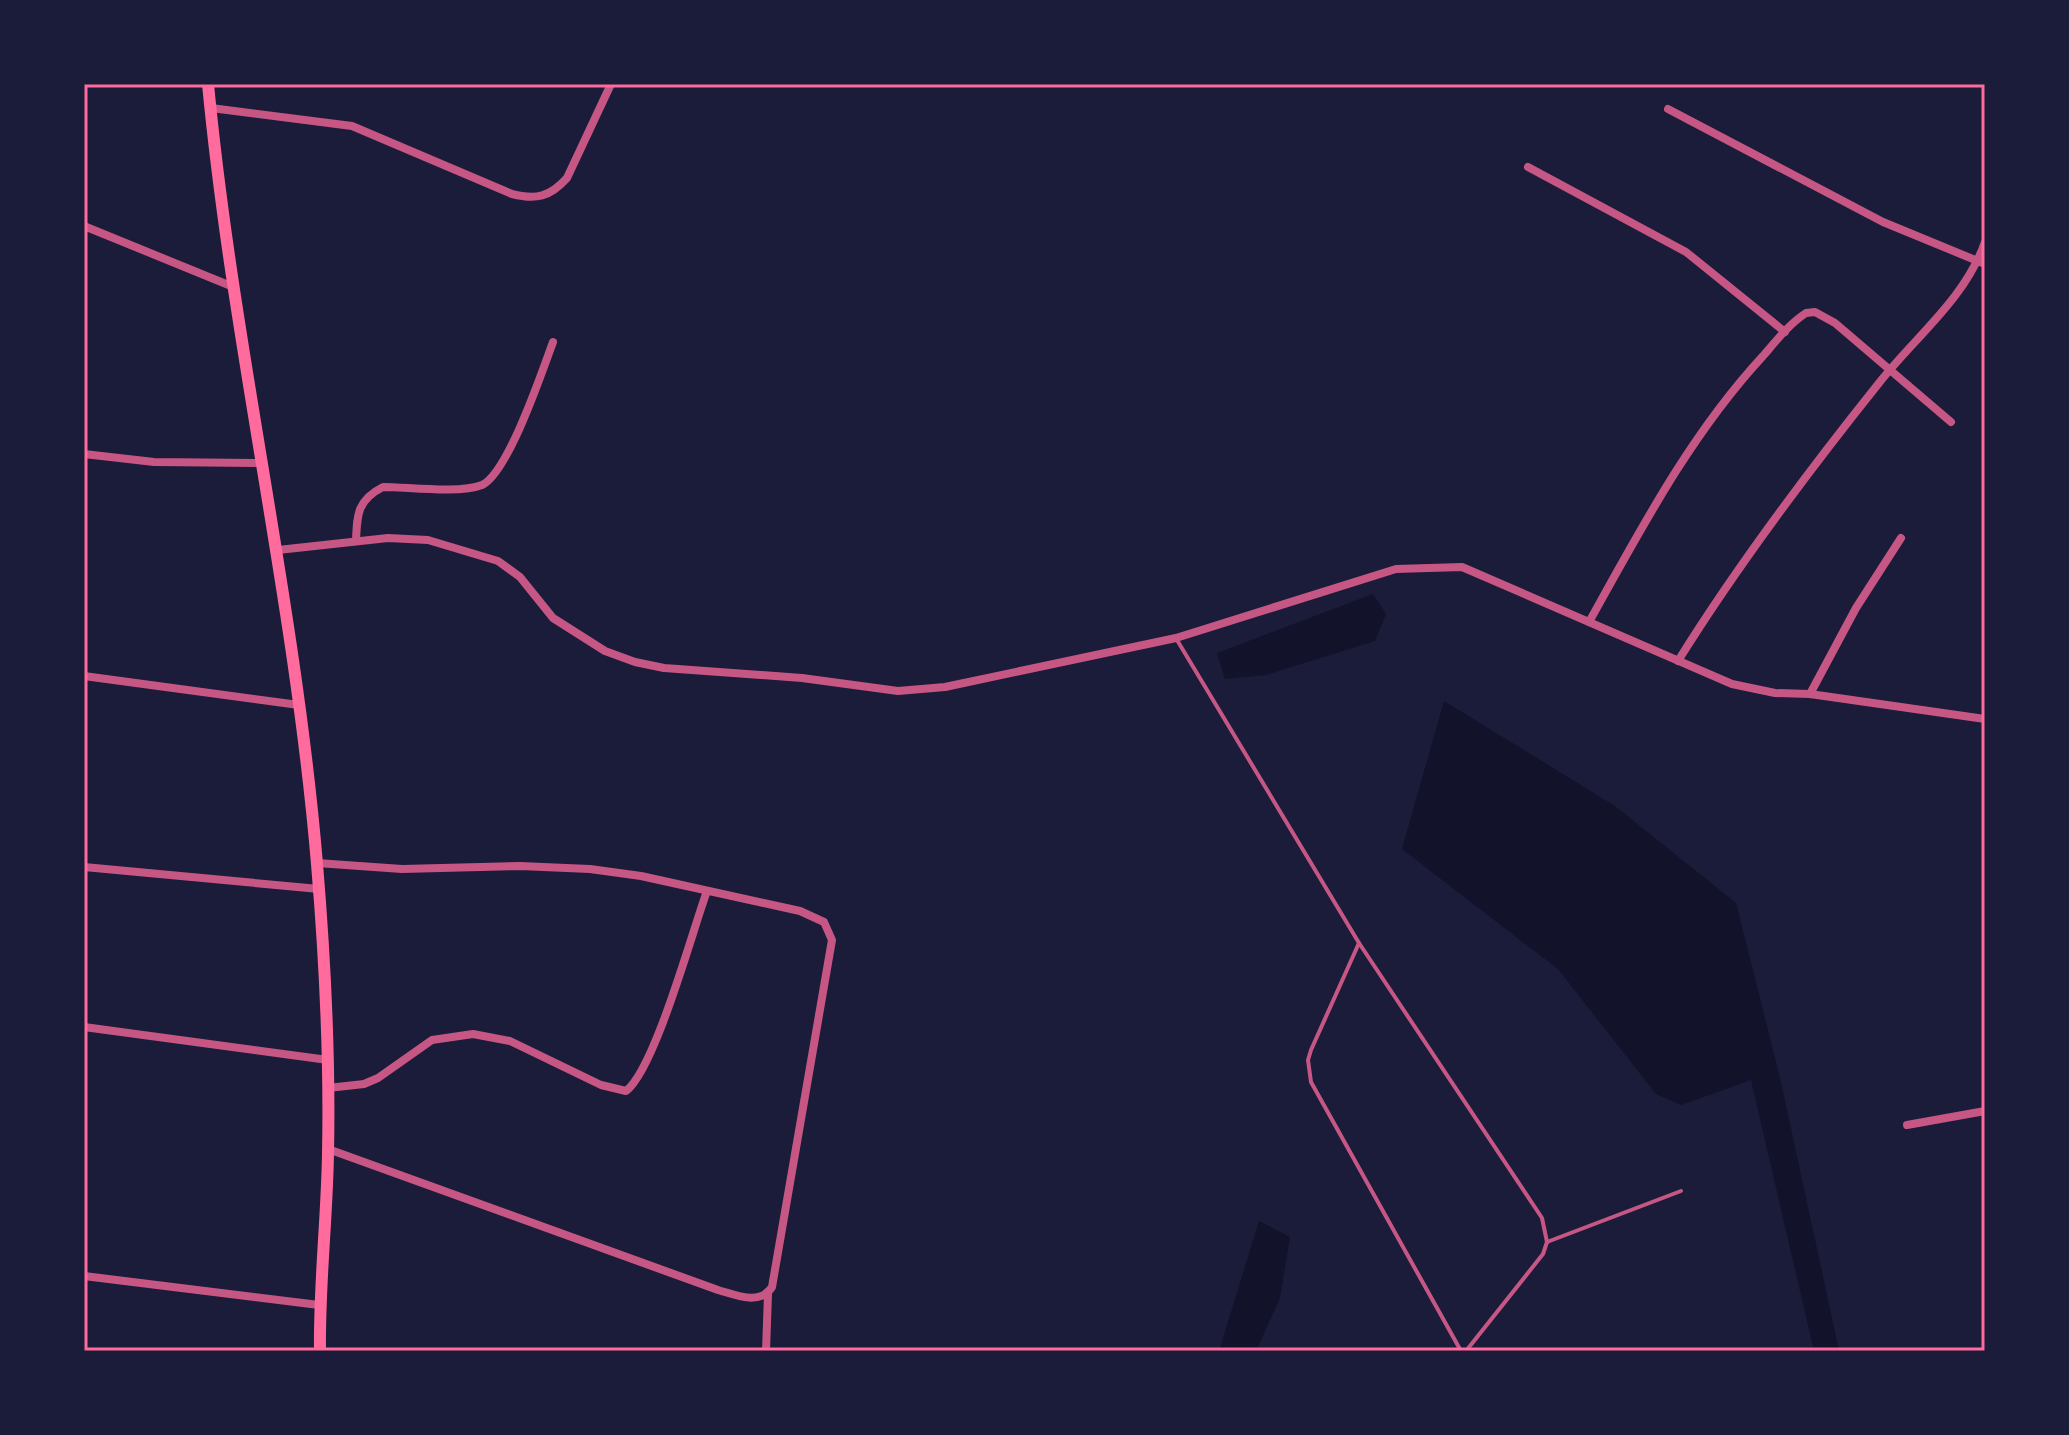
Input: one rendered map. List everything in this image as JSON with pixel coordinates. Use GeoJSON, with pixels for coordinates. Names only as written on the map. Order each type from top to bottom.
{"type":"FeatureCollection","features":[{"type":"Feature","properties":{"kind":"main road"},"geometry":{"type":"LineString","coordinates":[[208,84],[231,286],[259,463],[278,550],[317,863],[328,1060],[328,1149],[319,1305],[320,1351]]}},
{"type":"Feature","properties":{"kind":"street"},"geometry":{"type":"LineString","coordinates":[[211,108],[352,126],[512,194],[534,199],[556,190],[567,178],[611,84]]}},
{"type":"Feature","properties":{"kind":"street"},"geometry":{"type":"LineString","coordinates":[[1668,109],[1883,222],[1982,262]]}},
{"type":"Feature","properties":{"kind":"street"},"geometry":{"type":"LineString","coordinates":[[1528,167],[1686,252],[1785,332]]}},
{"type":"Feature","properties":{"kind":"street"},"geometry":{"type":"LineString","coordinates":[[84,226],[231,286]]}},
{"type":"Feature","properties":{"kind":"street"},"geometry":{"type":"LineString","coordinates":[[1678,661],[1734,571],[1890,368],[1951,303],[1982,262],[1985,242]]}},
{"type":"Feature","properties":{"kind":"street"},"geometry":{"type":"LineString","coordinates":[[1589,622],[1671,475],[1746,374],[1797,319],[1815,312],[1835,323],[1951,422]]}},
{"type":"Feature","properties":{"kind":"street"},"geometry":{"type":"LineString","coordinates":[[356,541],[358,509],[370,493],[383,487],[472,488],[493,477],[522,422],[553,342]]}},
{"type":"Feature","properties":{"kind":"street"},"geometry":{"type":"LineString","coordinates":[[84,454],[154,462],[259,463]]}},
{"type":"Feature","properties":{"kind":"street"},"geometry":{"type":"LineString","coordinates":[[278,550],[388,538],[428,540],[498,561],[520,577],[553,618],[605,651],[664,668],[802,678],[898,691],[945,687],[1176,638],[1396,569],[1420,565],[1462,567],[1732,684],[1775,693],[1810,694],[1985,719]]}},
{"type":"Feature","properties":{"kind":"street"},"geometry":{"type":"LineString","coordinates":[[1810,694],[1856,608],[1901,538]]}},
{"type":"Feature","properties":{"kind":"street"},"geometry":{"type":"LineString","coordinates":[[84,676],[299,705]]}},
{"type":"Feature","properties":{"kind":"street"},"geometry":{"type":"LineString","coordinates":[[317,863],[402,869],[520,866],[590,869],[800,911],[824,922],[831,931],[820,1016],[775,1271],[768,1294],[766,1351]]}},
{"type":"Feature","properties":{"kind":"street"},"geometry":{"type":"LineString","coordinates":[[84,867],[319,889]]}},
{"type":"Feature","properties":{"kind":"street"},"geometry":{"type":"LineString","coordinates":[[328,1088],[364,1084],[378,1078],[432,1040],[449,1035],[473,1034],[510,1041],[601,1085],[626,1091],[636,1083],[653,1044],[707,891]]}},
{"type":"Feature","properties":{"kind":"street"},"geometry":{"type":"LineString","coordinates":[[84,1027],[328,1060]]}},
{"type":"Feature","properties":{"kind":"street"},"geometry":{"type":"LineString","coordinates":[[1907,1125],[1985,1111]]}},
{"type":"Feature","properties":{"kind":"street"},"geometry":{"type":"LineString","coordinates":[[328,1149],[718,1290],[757,1298],[768,1294]]}},
{"type":"Feature","properties":{"kind":"street"},"geometry":{"type":"LineString","coordinates":[[84,1276],[319,1305]]}},
{"type":"Feature","properties":{"kind":"lane"},"geometry":{"type":"LineString","coordinates":[[1176,638],[1359,943],[1542,1218],[1547,1242],[1533,1271],[1463,1351],[1311,1082],[1308,1069],[1311,1050],[1359,943]]}},
{"type":"Feature","properties":{"kind":"lane"},"geometry":{"type":"LineString","coordinates":[[1547,1242],[1681,1191]]}},
{"type":"Feature","properties":{"kind":"shaded area"},"geometry":{"type":"Polygon","coordinates":[[[1373,594],[1386,614],[1375,641],[1266,675],[1225,679],[1217,653],[1373,594]]]}},
{"type":"Feature","properties":{"kind":"shaded area"},"geometry":{"type":"Polygon","coordinates":[[[1444,701],[1615,806],[1736,903],[1781,1082],[1839,1351],[1814,1351],[1751,1080],[1681,1105],[1656,1094],[1558,969],[1402,849],[1444,701]]]}},
{"type":"Feature","properties":{"kind":"shaded area"},"geometry":{"type":"Polygon","coordinates":[[[1259,1221],[1290,1237],[1280,1298],[1256,1351],[1219,1351],[1259,1221]]]}}]}
